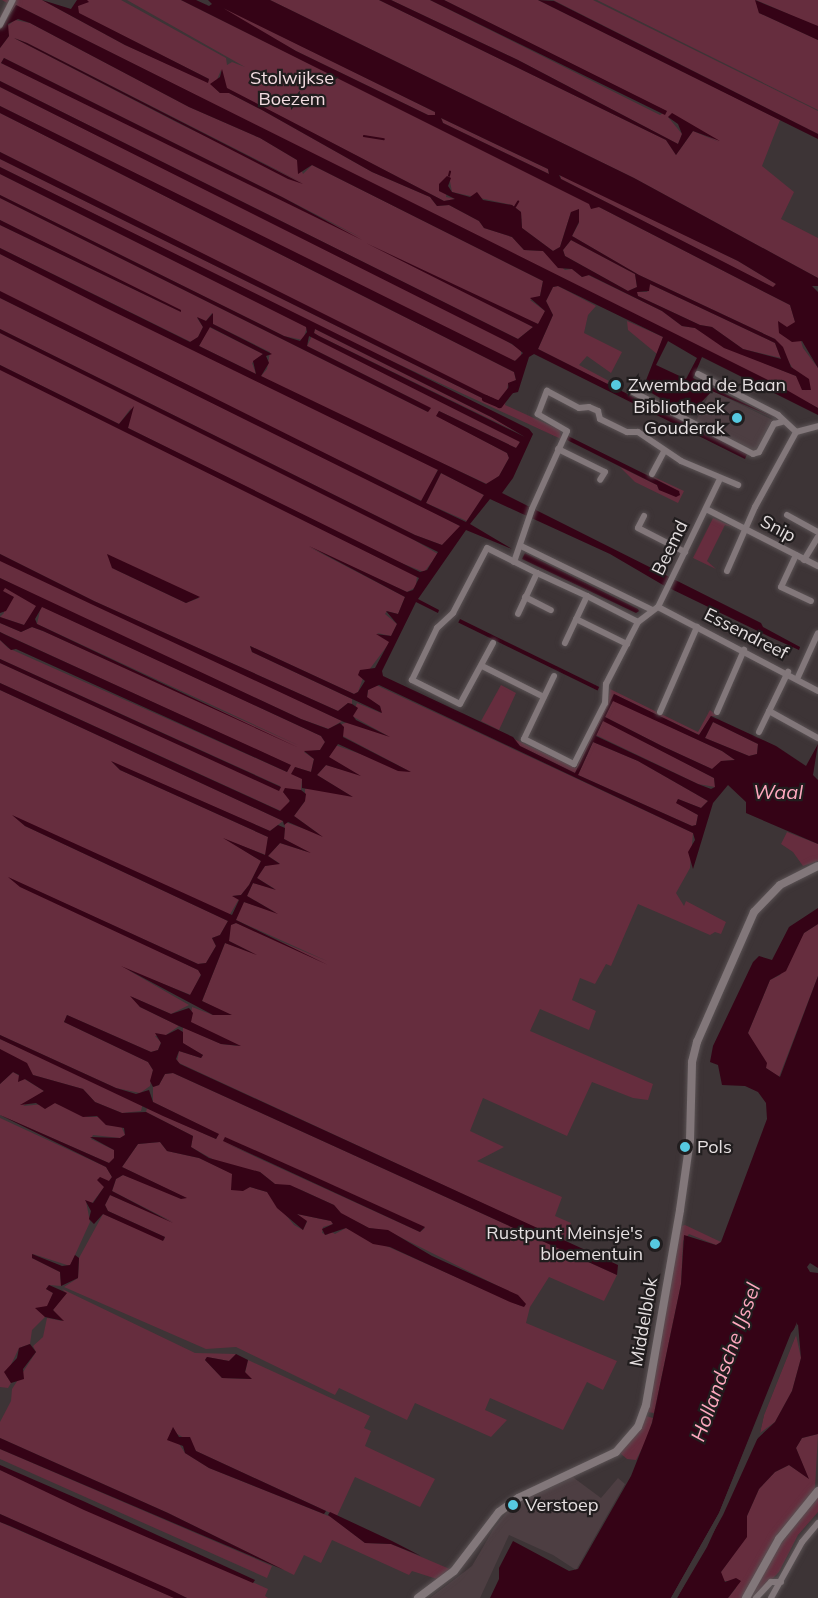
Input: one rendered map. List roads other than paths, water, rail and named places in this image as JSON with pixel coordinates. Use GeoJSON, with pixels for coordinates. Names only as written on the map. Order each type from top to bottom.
{"type":"FeatureCollection","features":[{"type":"Feature","properties":{"kind":"street"},"geometry":{"type":"LineString","coordinates":[[0,25],[13,0]]}},
{"type":"Feature","properties":{"kind":"street"},"geometry":{"type":"LineString","coordinates":[[698,374],[778,415],[782,422],[796,432]]}},
{"type":"Feature","properties":{"kind":"street"},"geometry":{"type":"LineString","coordinates":[[514,562],[532,508],[567,432],[538,414],[547,391],[579,408],[596,410],[600,419],[627,432],[646,435],[664,451],[720,479],[738,485]]}},
{"type":"Feature","properties":{"kind":"street"},"geometry":{"type":"LineString","coordinates":[[633,392],[753,454],[759,452],[774,424],[782,422]]}},
{"type":"Feature","properties":{"kind":"street"},"geometry":{"type":"LineString","coordinates":[[746,529],[796,432],[818,426]]}},
{"type":"Feature","properties":{"kind":"street"},"geometry":{"type":"LineString","coordinates":[[558,449],[604,472],[600,480]]}},
{"type":"Feature","properties":{"kind":"street"},"geometry":{"type":"LineString","coordinates":[[652,474],[664,451]]}},
{"type":"Feature","properties":{"kind":"street","name":"Beemd"},"geometry":{"type":"LineString","coordinates":[[638,622],[655,609],[667,589],[720,479]]}},
{"type":"Feature","properties":{"kind":"street","name":"Snip"},"geometry":{"type":"LineString","coordinates":[[706,509],[818,566]]}},
{"type":"Feature","properties":{"kind":"street"},"geometry":{"type":"LineString","coordinates":[[788,515],[818,532]]}},
{"type":"Feature","properties":{"kind":"street"},"geometry":{"type":"LineString","coordinates":[[644,516],[638,528],[685,552]]}},
{"type":"Feature","properties":{"kind":"street","name":"Snip"},"geometry":{"type":"LineString","coordinates":[[728,571],[746,529]]}},
{"type":"Feature","properties":{"kind":"street"},"geometry":{"type":"LineString","coordinates":[[804,560],[818,537]]}},
{"type":"Feature","properties":{"kind":"street","name":"Essendreef"},"geometry":{"type":"LineString","coordinates":[[521,546],[697,627],[798,677],[818,691]]}},
{"type":"Feature","properties":{"kind":"street"},"geometry":{"type":"LineString","coordinates":[[493,643],[484,667],[460,704],[412,680],[437,628],[453,613],[487,548],[638,622],[606,684],[605,703],[574,764],[524,739],[554,675]]}},
{"type":"Feature","properties":{"kind":"street","name":"Snip"},"geometry":{"type":"LineString","coordinates":[[796,555],[781,586],[811,601]]}},
{"type":"Feature","properties":{"kind":"street"},"geometry":{"type":"LineString","coordinates":[[518,614],[537,573]]}},
{"type":"Feature","properties":{"kind":"street"},"geometry":{"type":"LineString","coordinates":[[565,643],[587,596]]}},
{"type":"Feature","properties":{"kind":"street"},"geometry":{"type":"LineString","coordinates":[[525,597],[552,610]]}},
{"type":"Feature","properties":{"kind":"street"},"geometry":{"type":"LineString","coordinates":[[576,619],[627,644]]}},
{"type":"Feature","properties":{"kind":"street"},"geometry":{"type":"LineString","coordinates":[[660,712],[697,627]]}},
{"type":"Feature","properties":{"kind":"street"},"geometry":{"type":"LineString","coordinates":[[798,677],[818,633]]}},
{"type":"Feature","properties":{"kind":"street"},"geometry":{"type":"LineString","coordinates":[[717,712],[744,650]]}},
{"type":"Feature","properties":{"kind":"street"},"geometry":{"type":"LineString","coordinates":[[484,667],[544,697]]}},
{"type":"Feature","properties":{"kind":"street"},"geometry":{"type":"LineString","coordinates":[[759,732],[788,672]]}},
{"type":"Feature","properties":{"kind":"street"},"geometry":{"type":"LineString","coordinates":[[769,711],[818,738]]}},
{"type":"Feature","properties":{"kind":"street","name":"Middelblok"},"geometry":{"type":"LineString","coordinates":[[418,1598],[448,1577],[481,1531],[506,1507],[616,1452],[638,1426],[667,1292],[690,1140],[692,1062],[703,1025],[763,900],[791,879],[818,866]]}},
{"type":"Feature","properties":{"kind":"street"},"geometry":{"type":"LineString","coordinates":[[746,1598],[779,1539],[818,1491]]}},
{"type":"Feature","properties":{"kind":"street"},"geometry":{"type":"LineString","coordinates":[[771,1598],[802,1542],[818,1523]]}},
{"type":"Feature","properties":{"kind":"street"},"geometry":{"type":"LineString","coordinates":[[756,1598],[771,1581],[781,1582]]}},
{"type":"Feature","properties":{"kind":"water"},"geometry":{"type":"Polygon","coordinates":[[[42,0],[71,9],[77,0],[87,0],[89,2],[78,6],[79,13],[209,79],[208,83],[125,45],[42,0]]]}},
{"type":"Feature","properties":{"kind":"water"},"geometry":{"type":"Polygon","coordinates":[[[181,0],[196,0],[209,6],[212,4],[208,0],[270,0],[634,178],[818,278],[818,286],[812,286],[818,292],[818,368],[802,341],[792,342],[779,333],[778,321],[787,327],[795,322],[790,305],[599,207],[591,209],[589,204],[181,0]],[[223,8],[296,51],[428,115],[435,115],[435,112],[223,8]],[[441,118],[443,123],[549,174],[548,169],[441,118]],[[559,175],[561,179],[773,287],[776,284],[738,261],[559,175]]]}},
{"type":"Feature","properties":{"kind":"water"},"geometry":{"type":"Polygon","coordinates":[[[379,0],[391,0],[518,60],[678,144],[682,134],[678,124],[668,117],[672,113],[720,141],[693,131],[676,155],[666,140],[379,0]]]}},
{"type":"Feature","properties":{"kind":"water"},"geometry":{"type":"Polygon","coordinates":[[[430,0],[444,0],[667,111],[665,115],[430,0]]]}},
{"type":"Feature","properties":{"kind":"water"},"geometry":{"type":"Polygon","coordinates":[[[538,0],[554,1],[818,134],[818,139],[538,0]]]}},
{"type":"Feature","properties":{"kind":"water"},"geometry":{"type":"Polygon","coordinates":[[[755,0],[818,26],[818,40],[759,13],[755,0]]]}},
{"type":"Feature","properties":{"kind":"water"},"geometry":{"type":"Polygon","coordinates":[[[16,5],[778,385],[818,408],[818,415],[702,357],[693,378],[775,418],[712,391],[689,415],[643,388],[663,337],[558,286],[553,287],[546,301],[553,315],[538,349],[747,454],[745,459],[534,354],[529,357],[518,392],[509,394],[508,383],[516,380],[514,372],[0,113],[0,106],[515,361],[523,353],[512,344],[0,87],[0,81],[518,339],[533,327],[366,243],[538,324],[545,311],[530,298],[540,296],[543,281],[312,165],[298,174],[297,160],[260,138],[189,107],[30,23],[18,19],[8,24],[9,36],[0,48],[0,30],[16,5]],[[668,341],[656,365],[686,379],[697,358],[668,341]]]}},
{"type":"Feature","properties":{"kind":"water"},"geometry":{"type":"Polygon","coordinates":[[[14,38],[27,43],[303,184],[288,179],[14,38]]]}},
{"type":"Feature","properties":{"kind":"water"},"geometry":{"type":"Polygon","coordinates":[[[4,58],[282,197],[362,240],[1,63],[4,58]]]}},
{"type":"Feature","properties":{"kind":"water"},"geometry":{"type":"Polygon","coordinates":[[[222,69],[227,88],[444,201],[455,199],[439,191],[439,184],[447,176],[451,178],[448,186],[452,192],[470,197],[477,192],[483,200],[512,205],[521,212],[522,228],[553,251],[560,247],[571,212],[579,209],[579,222],[572,236],[639,275],[775,339],[783,347],[791,367],[809,379],[811,390],[802,390],[796,376],[724,348],[695,328],[682,326],[662,311],[589,275],[582,277],[572,269],[558,268],[543,251],[524,250],[512,237],[484,228],[479,221],[449,205],[437,206],[430,197],[372,172],[229,93],[220,93],[210,84],[220,77],[222,69]],[[571,240],[563,250],[565,256],[628,291],[637,287],[635,274],[571,240]],[[650,284],[649,291],[637,292],[638,296],[700,325],[712,327],[743,349],[781,359],[775,343],[650,284]]]}},
{"type":"Feature","properties":{"kind":"water"},"geometry":{"type":"Polygon","coordinates":[[[0,152],[494,399],[492,403],[0,159],[0,152]]]}},
{"type":"Feature","properties":{"kind":"water","name":"Waal"},"geometry":{"type":"Polygon","coordinates":[[[0,167],[529,429],[533,434],[513,478],[502,493],[761,623],[763,627],[800,647],[799,650],[768,636],[663,585],[610,554],[490,499],[470,524],[512,549],[466,530],[418,599],[439,610],[438,613],[416,602],[382,671],[383,676],[513,737],[520,746],[575,773],[614,694],[699,735],[711,716],[776,746],[806,766],[818,744],[813,775],[818,780],[818,844],[746,813],[746,802],[728,785],[713,803],[693,869],[688,852],[695,840],[693,833],[379,685],[368,690],[367,697],[380,706],[382,713],[252,652],[250,646],[354,694],[365,681],[358,675],[360,670],[375,668],[389,642],[376,634],[391,636],[397,624],[386,611],[398,614],[405,597],[309,546],[407,592],[413,590],[419,578],[0,370],[0,365],[119,424],[134,406],[128,428],[420,572],[427,570],[438,552],[0,333],[0,329],[415,535],[442,545],[460,526],[0,298],[0,291],[421,501],[438,470],[104,307],[0,254],[0,248],[190,342],[198,337],[203,327],[197,317],[206,321],[213,313],[213,324],[272,354],[266,356],[269,363],[261,376],[486,484],[499,476],[509,458],[507,453],[436,416],[439,411],[516,448],[520,442],[309,336],[307,346],[431,408],[428,412],[0,198],[0,195],[284,336],[300,341],[307,332],[306,327],[0,174],[0,167]],[[210,327],[199,346],[256,374],[253,361],[263,354],[210,327]],[[315,329],[314,333],[525,437],[491,417],[315,329]],[[441,473],[426,503],[466,522],[484,495],[441,473]],[[613,701],[605,717],[712,769],[721,761],[735,760],[722,751],[613,701]],[[603,721],[596,736],[711,789],[715,787],[714,778],[603,721]],[[713,722],[705,738],[749,756],[757,754],[758,744],[713,722]],[[593,742],[578,775],[692,826],[696,825],[698,815],[676,803],[678,799],[701,808],[708,801],[638,761],[593,742]]]}},
{"type":"Feature","properties":{"kind":"water"},"geometry":{"type":"Polygon","coordinates":[[[0,220],[181,310],[181,312],[0,225],[0,220]]]}},
{"type":"Feature","properties":{"kind":"water"},"geometry":{"type":"Polygon","coordinates":[[[562,433],[679,491],[680,495],[676,497],[659,490],[657,485],[561,437],[562,433]]]}},
{"type":"Feature","properties":{"kind":"water"},"geometry":{"type":"Polygon","coordinates":[[[525,553],[639,611],[636,613],[522,559],[525,553]]]}},
{"type":"Feature","properties":{"kind":"water"},"geometry":{"type":"Polygon","coordinates":[[[0,554],[94,601],[338,711],[348,703],[352,704],[358,708],[353,716],[356,720],[390,737],[344,722],[91,604],[0,561],[0,554]]]}},
{"type":"Feature","properties":{"kind":"water"},"geometry":{"type":"Polygon","coordinates":[[[107,554],[200,597],[186,603],[112,568],[107,554]]]}},
{"type":"Feature","properties":{"kind":"water"},"geometry":{"type":"Polygon","coordinates":[[[0,578],[301,719],[328,729],[340,723],[344,727],[343,737],[411,772],[398,771],[338,744],[329,757],[361,776],[326,765],[317,775],[353,797],[302,788],[302,779],[291,774],[295,767],[311,772],[314,759],[304,751],[320,750],[325,742],[321,736],[42,607],[35,619],[37,624],[299,748],[43,631],[32,627],[21,632],[0,623],[0,617],[24,625],[36,606],[5,588],[3,591],[14,597],[6,611],[0,613],[0,578]]]}},
{"type":"Feature","properties":{"kind":"water"},"geometry":{"type":"Polygon","coordinates":[[[460,619],[599,687],[598,691],[458,623],[460,619]]]}},
{"type":"Feature","properties":{"kind":"water"},"geometry":{"type":"Polygon","coordinates":[[[0,632],[291,765],[287,772],[16,649],[11,650],[0,640],[0,632]]]}},
{"type":"Feature","properties":{"kind":"water"},"geometry":{"type":"Polygon","coordinates":[[[0,659],[281,787],[279,791],[0,663],[0,659]]]}},
{"type":"Feature","properties":{"kind":"water"},"geometry":{"type":"Polygon","coordinates":[[[0,683],[280,811],[290,801],[283,792],[285,788],[301,790],[306,794],[305,801],[294,816],[323,837],[288,822],[284,825],[283,821],[0,690],[0,683]]]}},
{"type":"Feature","properties":{"kind":"water"},"geometry":{"type":"Polygon","coordinates":[[[111,761],[270,831],[278,825],[285,828],[284,839],[311,853],[280,843],[268,856],[280,864],[265,866],[257,878],[276,890],[253,883],[247,896],[278,914],[244,902],[236,920],[328,965],[236,923],[231,925],[229,941],[257,955],[225,943],[202,1001],[232,1015],[213,1015],[121,966],[190,995],[201,975],[198,970],[20,887],[8,877],[198,964],[206,963],[216,946],[212,938],[220,935],[228,921],[25,826],[12,815],[232,915],[239,900],[232,896],[241,895],[249,885],[261,861],[223,838],[265,855],[268,837],[120,770],[111,761]]]}},
{"type":"Feature","properties":{"kind":"water","name":"Hollandsche IJssel"},"geometry":{"type":"Polygon","coordinates":[[[818,908],[818,924],[804,933],[786,971],[770,980],[748,1033],[767,1063],[766,1068],[780,1077],[818,976],[818,1268],[810,1263],[807,1267],[810,1272],[818,1273],[818,1434],[802,1438],[796,1448],[809,1479],[789,1465],[775,1472],[759,1489],[747,1516],[747,1537],[721,1572],[725,1582],[736,1578],[741,1581],[728,1598],[677,1598],[707,1547],[756,1440],[775,1422],[792,1391],[801,1358],[798,1324],[791,1333],[719,1513],[671,1598],[490,1598],[499,1579],[499,1568],[513,1541],[569,1571],[578,1569],[631,1476],[652,1423],[681,1284],[684,1235],[716,1245],[721,1242],[767,1119],[766,1103],[758,1092],[745,1086],[722,1085],[718,1065],[710,1062],[713,1046],[753,962],[759,956],[772,960],[789,927],[818,908]]]}},
{"type":"Feature","properties":{"kind":"water"},"geometry":{"type":"Polygon","coordinates":[[[130,996],[171,1014],[189,1008],[193,1013],[191,1022],[241,1046],[221,1044],[179,1026],[140,1007],[130,996]]]}},
{"type":"Feature","properties":{"kind":"water"},"geometry":{"type":"Polygon","coordinates":[[[67,1015],[151,1052],[158,1050],[161,1043],[155,1033],[166,1035],[178,1029],[183,1032],[183,1043],[203,1055],[201,1058],[179,1051],[176,1059],[180,1064],[618,1265],[617,1275],[173,1073],[165,1074],[159,1085],[153,1087],[150,1081],[153,1070],[148,1062],[64,1022],[67,1015]]]}},
{"type":"Feature","properties":{"kind":"water"},"geometry":{"type":"Polygon","coordinates":[[[0,1035],[116,1088],[136,1094],[149,1090],[153,1102],[219,1134],[216,1139],[163,1116],[0,1039],[0,1035]]]}},
{"type":"Feature","properties":{"kind":"water"},"geometry":{"type":"Polygon","coordinates":[[[0,1049],[27,1063],[33,1075],[83,1089],[95,1102],[122,1113],[146,1112],[193,1136],[191,1147],[209,1158],[260,1172],[275,1184],[290,1185],[334,1205],[341,1213],[369,1228],[388,1230],[432,1256],[518,1295],[526,1304],[524,1307],[510,1302],[390,1247],[373,1244],[346,1228],[325,1235],[322,1229],[333,1224],[331,1221],[297,1214],[307,1221],[303,1230],[277,1208],[267,1192],[250,1187],[243,1191],[231,1190],[232,1174],[199,1158],[167,1151],[160,1142],[138,1144],[122,1167],[187,1198],[181,1199],[123,1175],[116,1179],[112,1191],[173,1223],[110,1195],[105,1205],[108,1211],[165,1237],[163,1241],[103,1214],[94,1224],[89,1219],[91,1211],[85,1200],[93,1203],[104,1187],[97,1180],[100,1177],[109,1181],[112,1177],[106,1167],[0,1115],[109,1163],[114,1158],[114,1150],[90,1137],[120,1138],[125,1135],[124,1128],[106,1125],[97,1116],[83,1117],[55,1103],[45,1109],[36,1103],[20,1105],[44,1091],[25,1079],[18,1082],[19,1075],[13,1072],[0,1084],[0,1049]]]}},
{"type":"Feature","properties":{"kind":"water"},"geometry":{"type":"Polygon","coordinates":[[[225,1137],[425,1227],[420,1232],[223,1141],[225,1137]]]}},
{"type":"Feature","properties":{"kind":"water"},"geometry":{"type":"Polygon","coordinates":[[[32,1254],[62,1266],[70,1265],[75,1255],[79,1258],[78,1278],[61,1286],[60,1272],[32,1258],[32,1254]]]}},
{"type":"Feature","properties":{"kind":"water"},"geometry":{"type":"Polygon","coordinates":[[[49,1285],[67,1293],[53,1310],[64,1321],[45,1317],[35,1308],[47,1306],[53,1293],[46,1289],[49,1285]]]}},
{"type":"Feature","properties":{"kind":"water"},"geometry":{"type":"Polygon","coordinates":[[[30,1344],[36,1352],[23,1369],[24,1379],[11,1383],[4,1372],[17,1358],[19,1348],[30,1344]]]}},
{"type":"Feature","properties":{"kind":"water"},"geometry":{"type":"Polygon","coordinates":[[[236,1354],[248,1360],[245,1372],[252,1379],[222,1378],[205,1360],[207,1357],[229,1361],[236,1354]]]}},
{"type":"Feature","properties":{"kind":"water"},"geometry":{"type":"Polygon","coordinates":[[[173,1427],[179,1437],[190,1437],[196,1451],[326,1511],[324,1514],[209,1468],[185,1453],[183,1446],[167,1440],[173,1427]]]}},
{"type":"Feature","properties":{"kind":"water"},"geometry":{"type":"Polygon","coordinates":[[[0,1438],[168,1513],[284,1570],[0,1449],[0,1438]]]}},
{"type":"Feature","properties":{"kind":"water"},"geometry":{"type":"Polygon","coordinates":[[[0,1465],[255,1580],[253,1583],[84,1510],[0,1470],[0,1465]]]}},
{"type":"Feature","properties":{"kind":"water"},"geometry":{"type":"Polygon","coordinates":[[[330,1512],[421,1556],[391,1544],[365,1543],[328,1515],[330,1512]]]}},
{"type":"Feature","properties":{"kind":"water"},"geometry":{"type":"Polygon","coordinates":[[[0,1514],[187,1598],[174,1598],[0,1522],[0,1514]]]}},
{"type":"Feature","properties":{"kind":"waterway"},"geometry":{"type":"LineString","coordinates":[[364,136],[384,139]]}},
{"type":"Feature","properties":{"kind":"waterway"},"geometry":{"type":"LineString","coordinates":[[449,176],[450,172]]}},
{"type":"Feature","properties":{"kind":"waterway"},"geometry":{"type":"LineString","coordinates":[[515,207],[518,202]]}},
{"type":"Feature","properties":{"kind":"waterway"},"geometry":{"type":"LineString","coordinates":[[485,398],[499,404],[514,385]]}},
{"type":"Feature","properties":{"kind":"place","name":"Zwembad de Baan"},"geometry":{"type":"Point","coordinates":[616,385]}},
{"type":"Feature","properties":{"kind":"place","name":"Bibliotheek Gouderak"},"geometry":{"type":"Point","coordinates":[737,418]}},
{"type":"Feature","properties":{"kind":"place","name":"Pols"},"geometry":{"type":"Point","coordinates":[685,1147]}},
{"type":"Feature","properties":{"kind":"place","name":"Rustpunt Meinsje's bloementuin"},"geometry":{"type":"Point","coordinates":[655,1244]}},
{"type":"Feature","properties":{"kind":"place","name":"Verstoep"},"geometry":{"type":"Point","coordinates":[513,1505]}},
{"type":"Feature","properties":{"kind":"park label","name":"Stolwijkse Boezem"},"geometry":{"type":"Point","coordinates":[292,89]}}]}
